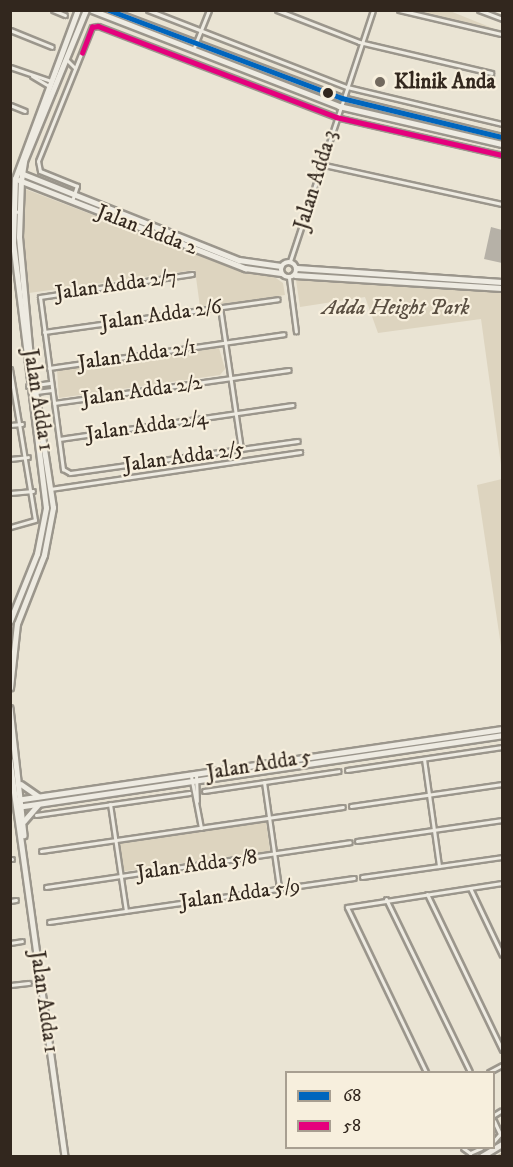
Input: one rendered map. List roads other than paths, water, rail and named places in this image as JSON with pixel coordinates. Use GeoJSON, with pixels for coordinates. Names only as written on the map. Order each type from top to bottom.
{"type":"FeatureCollection","features":[{"type":"Feature","properties":{"kind":"street"},"geometry":{"type":"LineString","coordinates":[[53,10],[65,15]]}},
{"type":"Feature","properties":{"kind":"street","name":"Jalan Adda 1"},"geometry":{"type":"LineString","coordinates":[[10,621],[42,535],[45,490],[28,386],[12,211],[15,179],[48,83],[78,10]]}},
{"type":"Feature","properties":{"kind":"street","name":"Jalan Adda 1"},"geometry":{"type":"LineString","coordinates":[[10,688],[17,624],[49,538],[52,489],[35,385],[20,212],[21,181],[54,86],[86,10]]}},
{"type":"Feature","properties":{"kind":"street"},"geometry":{"type":"LineString","coordinates":[[92,10],[339,106],[502,144]]}},
{"type":"Feature","properties":{"kind":"street"},"geometry":{"type":"LineString","coordinates":[[109,10],[342,98],[502,137]]}},
{"type":"Feature","properties":{"kind":"street"},"geometry":{"type":"LineString","coordinates":[[148,10],[347,87],[502,124]]}},
{"type":"Feature","properties":{"kind":"street"},"geometry":{"type":"LineString","coordinates":[[192,50],[209,10]]}},
{"type":"Feature","properties":{"kind":"street"},"geometry":{"type":"LineString","coordinates":[[278,10],[363,43],[491,73]]}},
{"type":"Feature","properties":{"kind":"street","name":"Jalan Adda 3"},"geometry":{"type":"LineString","coordinates":[[290,261],[339,106],[373,10]]}},
{"type":"Feature","properties":{"kind":"street"},"geometry":{"type":"LineString","coordinates":[[399,10],[501,34]]}},
{"type":"Feature","properties":{"kind":"street"},"geometry":{"type":"LineString","coordinates":[[479,10],[502,19]]}},
{"type":"Feature","properties":{"kind":"street"},"geometry":{"type":"LineString","coordinates":[[72,201],[77,186],[37,167],[92,27],[98,26],[336,117],[502,155]]}},
{"type":"Feature","properties":{"kind":"street"},"geometry":{"type":"LineString","coordinates":[[10,30],[52,47]]}},
{"type":"Feature","properties":{"kind":"street"},"geometry":{"type":"LineString","coordinates":[[66,58],[75,68]]}},
{"type":"Feature","properties":{"kind":"street"},"geometry":{"type":"LineString","coordinates":[[10,67],[54,86]]}},
{"type":"Feature","properties":{"kind":"street"},"geometry":{"type":"LineString","coordinates":[[10,105],[25,111]]}},
{"type":"Feature","properties":{"kind":"street"},"geometry":{"type":"LineString","coordinates":[[320,164],[502,204]]}},
{"type":"Feature","properties":{"kind":"street","name":"Jalan Adda 2"},"geometry":{"type":"LineString","coordinates":[[16,171],[225,257],[281,266]]}},
{"type":"Feature","properties":{"kind":"street","name":"Jalan Adda 2"},"geometry":{"type":"LineString","coordinates":[[15,179],[225,257],[281,273],[289,278]]}},
{"type":"Feature","properties":{"kind":"street"},"geometry":{"type":"LineString","coordinates":[[12,211],[20,212]]}},
{"type":"Feature","properties":{"kind":"street"},"geometry":{"type":"LineString","coordinates":[[281,273],[281,266],[290,261],[297,268],[502,282]]}},
{"type":"Feature","properties":{"kind":"street"},"geometry":{"type":"LineString","coordinates":[[295,275],[297,268]]}},
{"type":"Feature","properties":{"kind":"street","name":"Jalan Adda 2/7"},"geometry":{"type":"LineString","coordinates":[[44,332],[40,297],[192,274]]}},
{"type":"Feature","properties":{"kind":"street"},"geometry":{"type":"LineString","coordinates":[[296,332],[289,278],[295,275],[502,288]]}},
{"type":"Feature","properties":{"kind":"street","name":"Jalan Adda 2/6"},"geometry":{"type":"LineString","coordinates":[[44,332],[278,298]]}},
{"type":"Feature","properties":{"kind":"street"},"geometry":{"type":"LineString","coordinates":[[220,307],[241,449]]}},
{"type":"Feature","properties":{"kind":"street"},"geometry":{"type":"LineString","coordinates":[[44,332],[58,439]]}},
{"type":"Feature","properties":{"kind":"street","name":"Jalan Adda 2/1"},"geometry":{"type":"LineString","coordinates":[[49,368],[284,334]]}},
{"type":"Feature","properties":{"kind":"street"},"geometry":{"type":"LineString","coordinates":[[10,369],[28,457],[33,491],[34,522],[10,527]]}},
{"type":"Feature","properties":{"kind":"street","name":"Jalan Adda 2/2"},"geometry":{"type":"LineString","coordinates":[[54,403],[289,370]]}},
{"type":"Feature","properties":{"kind":"street"},"geometry":{"type":"LineString","coordinates":[[28,386],[51,383]]}},
{"type":"Feature","properties":{"kind":"street"},"geometry":{"type":"LineString","coordinates":[[30,393],[52,390]]}},
{"type":"Feature","properties":{"kind":"street","name":"Jalan Adda 2/4"},"geometry":{"type":"LineString","coordinates":[[58,439],[293,405]]}},
{"type":"Feature","properties":{"kind":"street"},"geometry":{"type":"LineString","coordinates":[[10,425],[22,424]]}},
{"type":"Feature","properties":{"kind":"street","name":"Jalan Adda 2/5"},"geometry":{"type":"LineString","coordinates":[[58,439],[63,469],[70,473],[297,441]]}},
{"type":"Feature","properties":{"kind":"street"},"geometry":{"type":"LineString","coordinates":[[45,490],[300,452]]}},
{"type":"Feature","properties":{"kind":"street"},"geometry":{"type":"LineString","coordinates":[[10,459],[28,457]]}},
{"type":"Feature","properties":{"kind":"street"},"geometry":{"type":"LineString","coordinates":[[10,493],[33,491]]}},
{"type":"Feature","properties":{"kind":"street","name":"Jalan Adda 1"},"geometry":{"type":"LineString","coordinates":[[10,708],[23,800],[24,847]]}},
{"type":"Feature","properties":{"kind":"street","name":"Jalan Adda 5"},"geometry":{"type":"LineString","coordinates":[[17,807],[502,729]]}},
{"type":"Feature","properties":{"kind":"street","name":"Jalan Adda 5"},"geometry":{"type":"LineString","coordinates":[[367,752],[502,735]]}},
{"type":"Feature","properties":{"kind":"street"},"geometry":{"type":"LineString","coordinates":[[347,770],[502,747]]}},
{"type":"Feature","properties":{"kind":"street"},"geometry":{"type":"LineString","coordinates":[[424,759],[439,866]]}},
{"type":"Feature","properties":{"kind":"street","name":"Jalan Adda 1"},"geometry":{"type":"LineString","coordinates":[[10,760],[24,847],[65,1156]]}},
{"type":"Feature","properties":{"kind":"street"},"geometry":{"type":"LineString","coordinates":[[204,791],[339,771]]}},
{"type":"Feature","properties":{"kind":"street"},"geometry":{"type":"LineString","coordinates":[[194,778],[201,828]]}},
{"type":"Feature","properties":{"kind":"street","name":"Jalan Adda 5"},"geometry":{"type":"LineString","coordinates":[[16,800],[194,778]]}},
{"type":"Feature","properties":{"kind":"street"},"geometry":{"type":"LineString","coordinates":[[264,782],[279,888]]}},
{"type":"Feature","properties":{"kind":"street"},"geometry":{"type":"LineString","coordinates":[[21,784],[41,796]]}},
{"type":"Feature","properties":{"kind":"street"},"geometry":{"type":"LineString","coordinates":[[351,806],[502,784]]}},
{"type":"Feature","properties":{"kind":"street"},"geometry":{"type":"LineString","coordinates":[[36,815],[189,793]]}},
{"type":"Feature","properties":{"kind":"street"},"geometry":{"type":"LineString","coordinates":[[24,821],[40,804]]}},
{"type":"Feature","properties":{"kind":"street"},"geometry":{"type":"LineString","coordinates":[[110,804],[126,911]]}},
{"type":"Feature","properties":{"kind":"street"},"geometry":{"type":"LineString","coordinates":[[40,851],[343,807]]}},
{"type":"Feature","properties":{"kind":"street"},"geometry":{"type":"LineString","coordinates":[[357,841],[502,820]]}},
{"type":"Feature","properties":{"kind":"street","name":"Jalan Adda 5/8"},"geometry":{"type":"LineString","coordinates":[[46,887],[350,842]]}},
{"type":"Feature","properties":{"kind":"street"},"geometry":{"type":"LineString","coordinates":[[362,877],[502,856]]}},
{"type":"Feature","properties":{"kind":"street","name":"Jalan Adda 5/9"},"geometry":{"type":"LineString","coordinates":[[126,911],[354,878]]}},
{"type":"Feature","properties":{"kind":"street"},"geometry":{"type":"LineString","coordinates":[[426,1071],[347,911],[350,904],[502,883]]}},
{"type":"Feature","properties":{"kind":"street"},"geometry":{"type":"LineString","coordinates":[[470,888],[502,955]]}},
{"type":"Feature","properties":{"kind":"street"},"geometry":{"type":"LineString","coordinates":[[427,894],[502,1050]]}},
{"type":"Feature","properties":{"kind":"street"},"geometry":{"type":"LineString","coordinates":[[386,899],[470,1071]]}},
{"type":"Feature","properties":{"kind":"street"},"geometry":{"type":"LineString","coordinates":[[10,901],[16,900]]}},
{"type":"Feature","properties":{"kind":"street","name":"Jalan Adda 5/8"},"geometry":{"type":"LineString","coordinates":[[49,922],[126,911]]}},
{"type":"Feature","properties":{"kind":"street"},"geometry":{"type":"LineString","coordinates":[[10,943],[22,941]]}},
{"type":"Feature","properties":{"kind":"street"},"geometry":{"type":"LineString","coordinates":[[10,985],[28,983]]}},
{"type":"Feature","properties":{"kind":"street"},"geometry":{"type":"LineString","coordinates":[[495,1123],[499,1132],[495,1139]]}},
{"type":"Feature","properties":{"kind":"waterway"},"geometry":{"type":"LineString","coordinates":[[498,1156],[502,1154]]}},
{"type":"Feature","properties":{"kind":"place","name":"Klinik Anda"},"geometry":{"type":"Point","coordinates":[380,82]}},
{"type":"Feature","properties":{"kind":"park label","name":"Adda Height Park"},"geometry":{"type":"Point","coordinates":[396,308]}}]}
